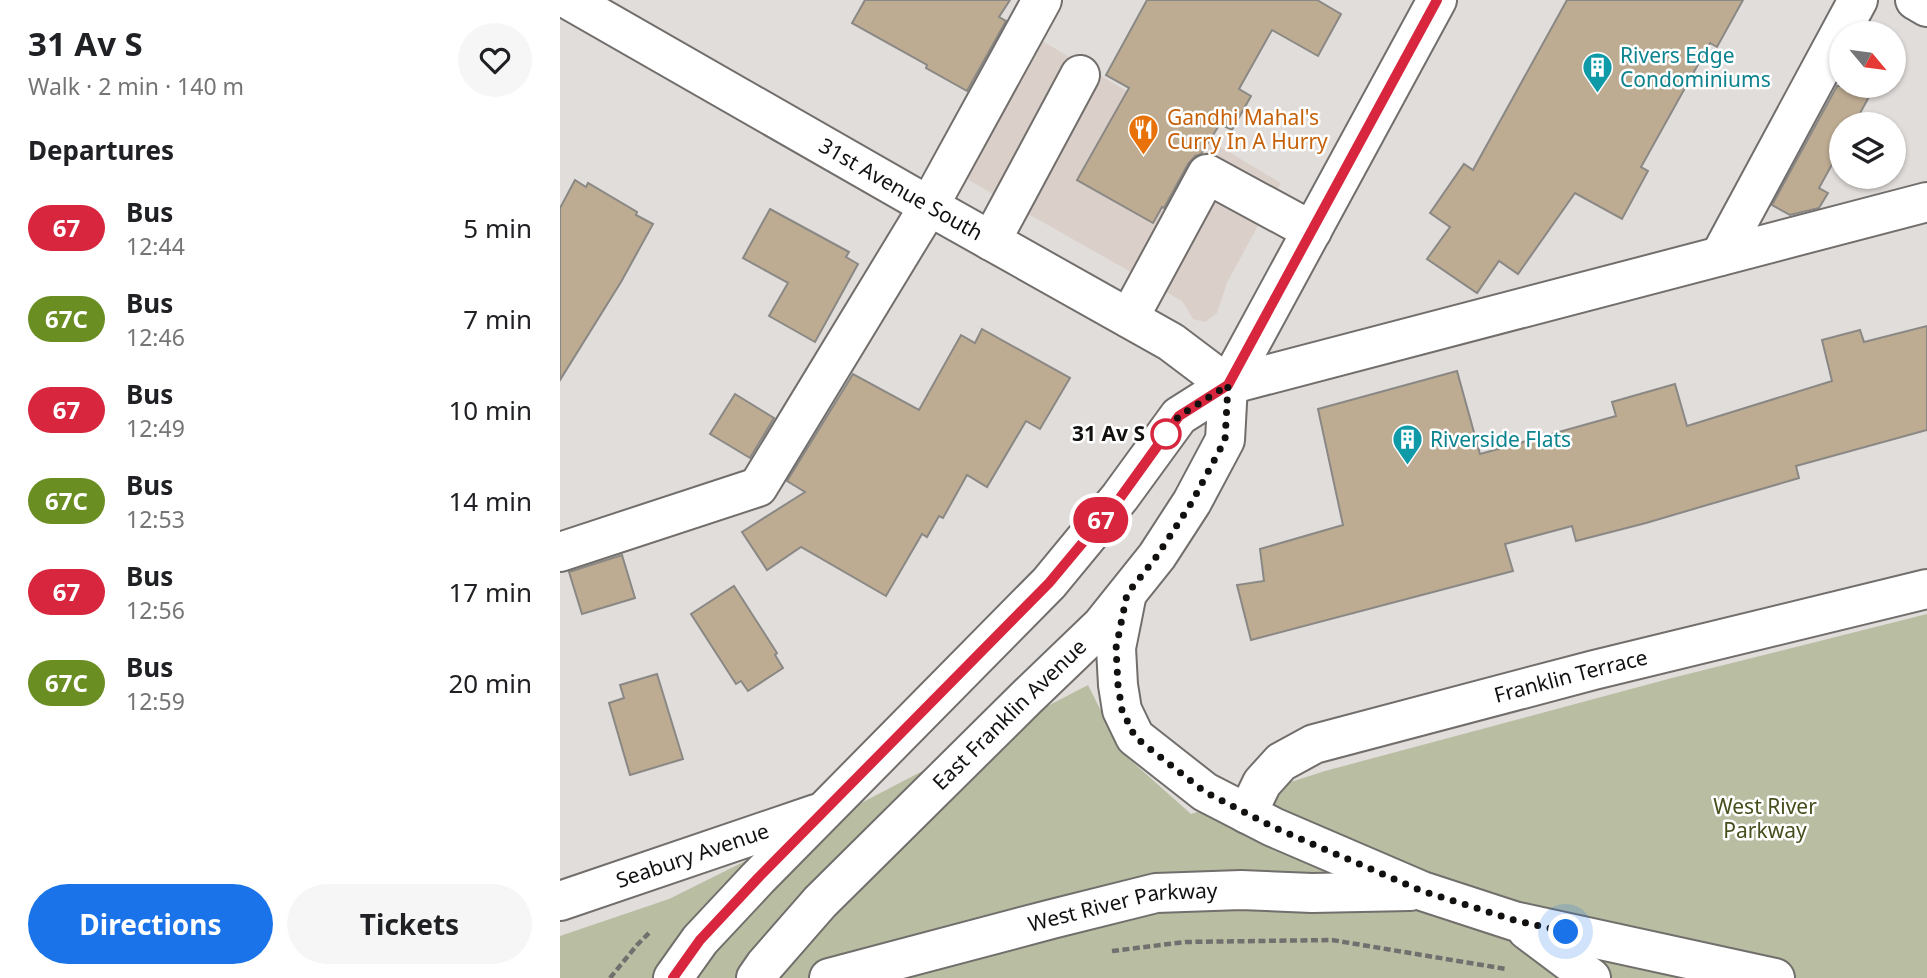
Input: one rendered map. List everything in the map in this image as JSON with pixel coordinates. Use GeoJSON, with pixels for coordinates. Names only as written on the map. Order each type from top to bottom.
{"type":"FeatureCollection","features":[{"type":"Feature","properties":{"kind":"street"},"geometry":{"type":"LineString","coordinates":[[560,552],[758,487],[929,206],[1042,0]]}},
{"type":"Feature","properties":{"kind":"street","name":"East Franklin Avenue"},"geometry":{"type":"LineString","coordinates":[[756,978],[820,902],[1101,626],[1157,556],[1192,502],[1225,440],[1228,385],[1437,0]]}},
{"type":"Feature","properties":{"kind":"street"},"geometry":{"type":"LineString","coordinates":[[1720,256],[1858,0]]}},
{"type":"Feature","properties":{"kind":"street"},"geometry":{"type":"LineString","coordinates":[[1915,0],[1927,7]]}},
{"type":"Feature","properties":{"kind":"street","name":"31st Avenue South"},"geometry":{"type":"LineString","coordinates":[[567,9],[1129,318],[1171,342],[1228,385]]}},
{"type":"Feature","properties":{"kind":"street"},"geometry":{"type":"LineString","coordinates":[[991,241],[1080,75]]}},
{"type":"Feature","properties":{"kind":"street"},"geometry":{"type":"LineString","coordinates":[[1129,318],[1207,174],[1312,230]]}},
{"type":"Feature","properties":{"kind":"street"},"geometry":{"type":"LineString","coordinates":[[1228,385],[1927,202]]}},
{"type":"Feature","properties":{"kind":"street","name":"East Franklin Avenue"},"geometry":{"type":"LineString","coordinates":[[673,978],[700,940],[758,878],[1049,583],[1120,498],[1179,416],[1228,385]]}},
{"type":"Feature","properties":{"kind":"street","name":"Franklin Terrace"},"geometry":{"type":"LineString","coordinates":[[1247,814],[1262,783],[1281,762],[1314,744],[1594,670],[1927,589]]}},
{"type":"Feature","properties":{"kind":"street","name":"West River Parkway"},"geometry":{"type":"LineString","coordinates":[[1127,594],[1116,648],[1122,710],[1135,737],[1205,792],[1273,827],[1422,891],[1514,920],[1755,976]]}},
{"type":"Feature","properties":{"kind":"street","name":"Seabury Avenue"},"geometry":{"type":"LineString","coordinates":[[560,901],[825,811]]}},
{"type":"Feature","properties":{"kind":"street","name":"West River Parkway"},"geometry":{"type":"LineString","coordinates":[[829,978],[1156,893],[1241,890],[1312,893],[1422,891]]}},
{"type":"Feature","properties":{"kind":"street"},"geometry":{"type":"LineString","coordinates":[[1514,920],[1591,978]]}},
{"type":"Feature","properties":{"kind":"path"},"geometry":{"type":"LineString","coordinates":[[1106,951],[1185,942],[1332,940],[1515,971]]}},
{"type":"Feature","properties":{"kind":"shaded area"},"geometry":{"type":"Polygon","coordinates":[[[1019,27],[1281,183],[1227,283],[1217,313],[1205,322],[1193,319],[1182,301],[940,164],[1019,27]]]}},
{"type":"Feature","properties":{"kind":"green space","name":"West River Parkway"},"geometry":{"type":"Polygon","coordinates":[[[1927,614],[1927,978],[560,978],[560,936],[669,899],[1088,685],[1128,758],[1191,814],[1325,771],[1672,678],[1927,614]]]}},
{"type":"Feature","properties":{"kind":"building"},"geometry":{"type":"Polygon","coordinates":[[[865,0],[1010,0],[999,17],[1006,21],[967,91],[852,23],[865,0]]]}},
{"type":"Feature","properties":{"kind":"building"},"geometry":{"type":"Polygon","coordinates":[[[1147,0],[1317,0],[1341,14],[1318,56],[1272,30],[1239,89],[1251,96],[1232,130],[1220,124],[1201,154],[1188,164],[1153,223],[1077,180],[1129,88],[1106,75],[1147,0]]]}},
{"type":"Feature","properties":{"kind":"building","name":"Rivers Edge Condominiums"},"geometry":{"type":"Polygon","coordinates":[[[1567,0],[1743,0],[1717,47],[1710,43],[1641,167],[1648,171],[1622,219],[1575,193],[1518,274],[1499,261],[1477,293],[1427,259],[1450,227],[1430,213],[1464,164],[1473,170],[1567,0]]]}},
{"type":"Feature","properties":{"kind":"building"},"geometry":{"type":"Polygon","coordinates":[[[1830,98],[1868,98],[1861,112],[1829,112],[1829,170],[1819,188],[1828,193],[1819,208],[1790,215],[1772,205],[1830,98]]]}},
{"type":"Feature","properties":{"kind":"building"},"geometry":{"type":"Polygon","coordinates":[[[575,180],[586,187],[588,183],[653,224],[621,282],[560,380],[560,208],[575,180]]]}},
{"type":"Feature","properties":{"kind":"building"},"geometry":{"type":"Polygon","coordinates":[[[770,209],[849,252],[846,257],[858,264],[815,342],[769,316],[788,283],[743,258],[770,209]]]}},
{"type":"Feature","properties":{"kind":"building"},"geometry":{"type":"Polygon","coordinates":[[[1927,326],[1927,430],[1796,466],[1799,478],[1646,523],[1576,541],[1572,526],[1505,544],[1513,571],[1251,640],[1237,585],[1264,581],[1260,549],[1343,525],[1318,409],[1457,371],[1480,454],[1616,416],[1612,402],[1675,384],[1687,426],[1832,381],[1822,340],[1860,330],[1864,342],[1927,326]]]}},
{"type":"Feature","properties":{"kind":"building"},"geometry":{"type":"Polygon","coordinates":[[[982,329],[1070,378],[1040,429],[1026,421],[987,487],[967,475],[943,518],[939,516],[927,537],[922,534],[886,596],[801,547],[767,570],[742,532],[805,492],[787,481],[853,374],[919,410],[961,335],[975,343],[982,329]]]}},
{"type":"Feature","properties":{"kind":"building"},"geometry":{"type":"Polygon","coordinates":[[[735,394],[774,418],[750,458],[710,434],[735,394]]]}},
{"type":"Feature","properties":{"kind":"building"},"geometry":{"type":"Polygon","coordinates":[[[622,555],[635,598],[582,614],[569,572],[622,555]]]}},
{"type":"Feature","properties":{"kind":"building"},"geometry":{"type":"Polygon","coordinates":[[[734,586],[777,653],[775,655],[783,668],[748,691],[741,681],[736,684],[691,614],[734,586]]]}},
{"type":"Feature","properties":{"kind":"building"},"geometry":{"type":"Polygon","coordinates":[[[657,674],[683,759],[630,775],[609,703],[624,698],[620,685],[657,674]]]}},
{"type":"Feature","properties":{"kind":"bus line","name":"67"},"geometry":{"type":"LineString","coordinates":[[673,978],[700,940],[758,878],[1049,583],[1120,498],[1179,416],[1228,385],[1437,0]]}},
{"type":"Feature","properties":{"kind":"place","name":"Rivers Edge Condominiums"},"geometry":{"type":"Point","coordinates":[1597,95]}},
{"type":"Feature","properties":{"kind":"place","name":"Gandhi Mahal's Curry In A Hurry"},"geometry":{"type":"Point","coordinates":[1144,157]}},
{"type":"Feature","properties":{"kind":"place","name":"31 Av S"},"geometry":{"type":"Point","coordinates":[1166,434]}},
{"type":"Feature","properties":{"kind":"place","name":"Riverside Flats"},"geometry":{"type":"Point","coordinates":[1407,467]}},
{"type":"Feature","properties":{"kind":"route"},"geometry":{"type":"LineString","coordinates":[[1166,434],[1164,436],[1179,416],[1228,385],[1225,440],[1192,502],[1157,556],[1127,594],[1116,648],[1118,685],[1122,710],[1135,737],[1205,792],[1273,827],[1422,891],[1514,920],[1566,932]]}}]}
